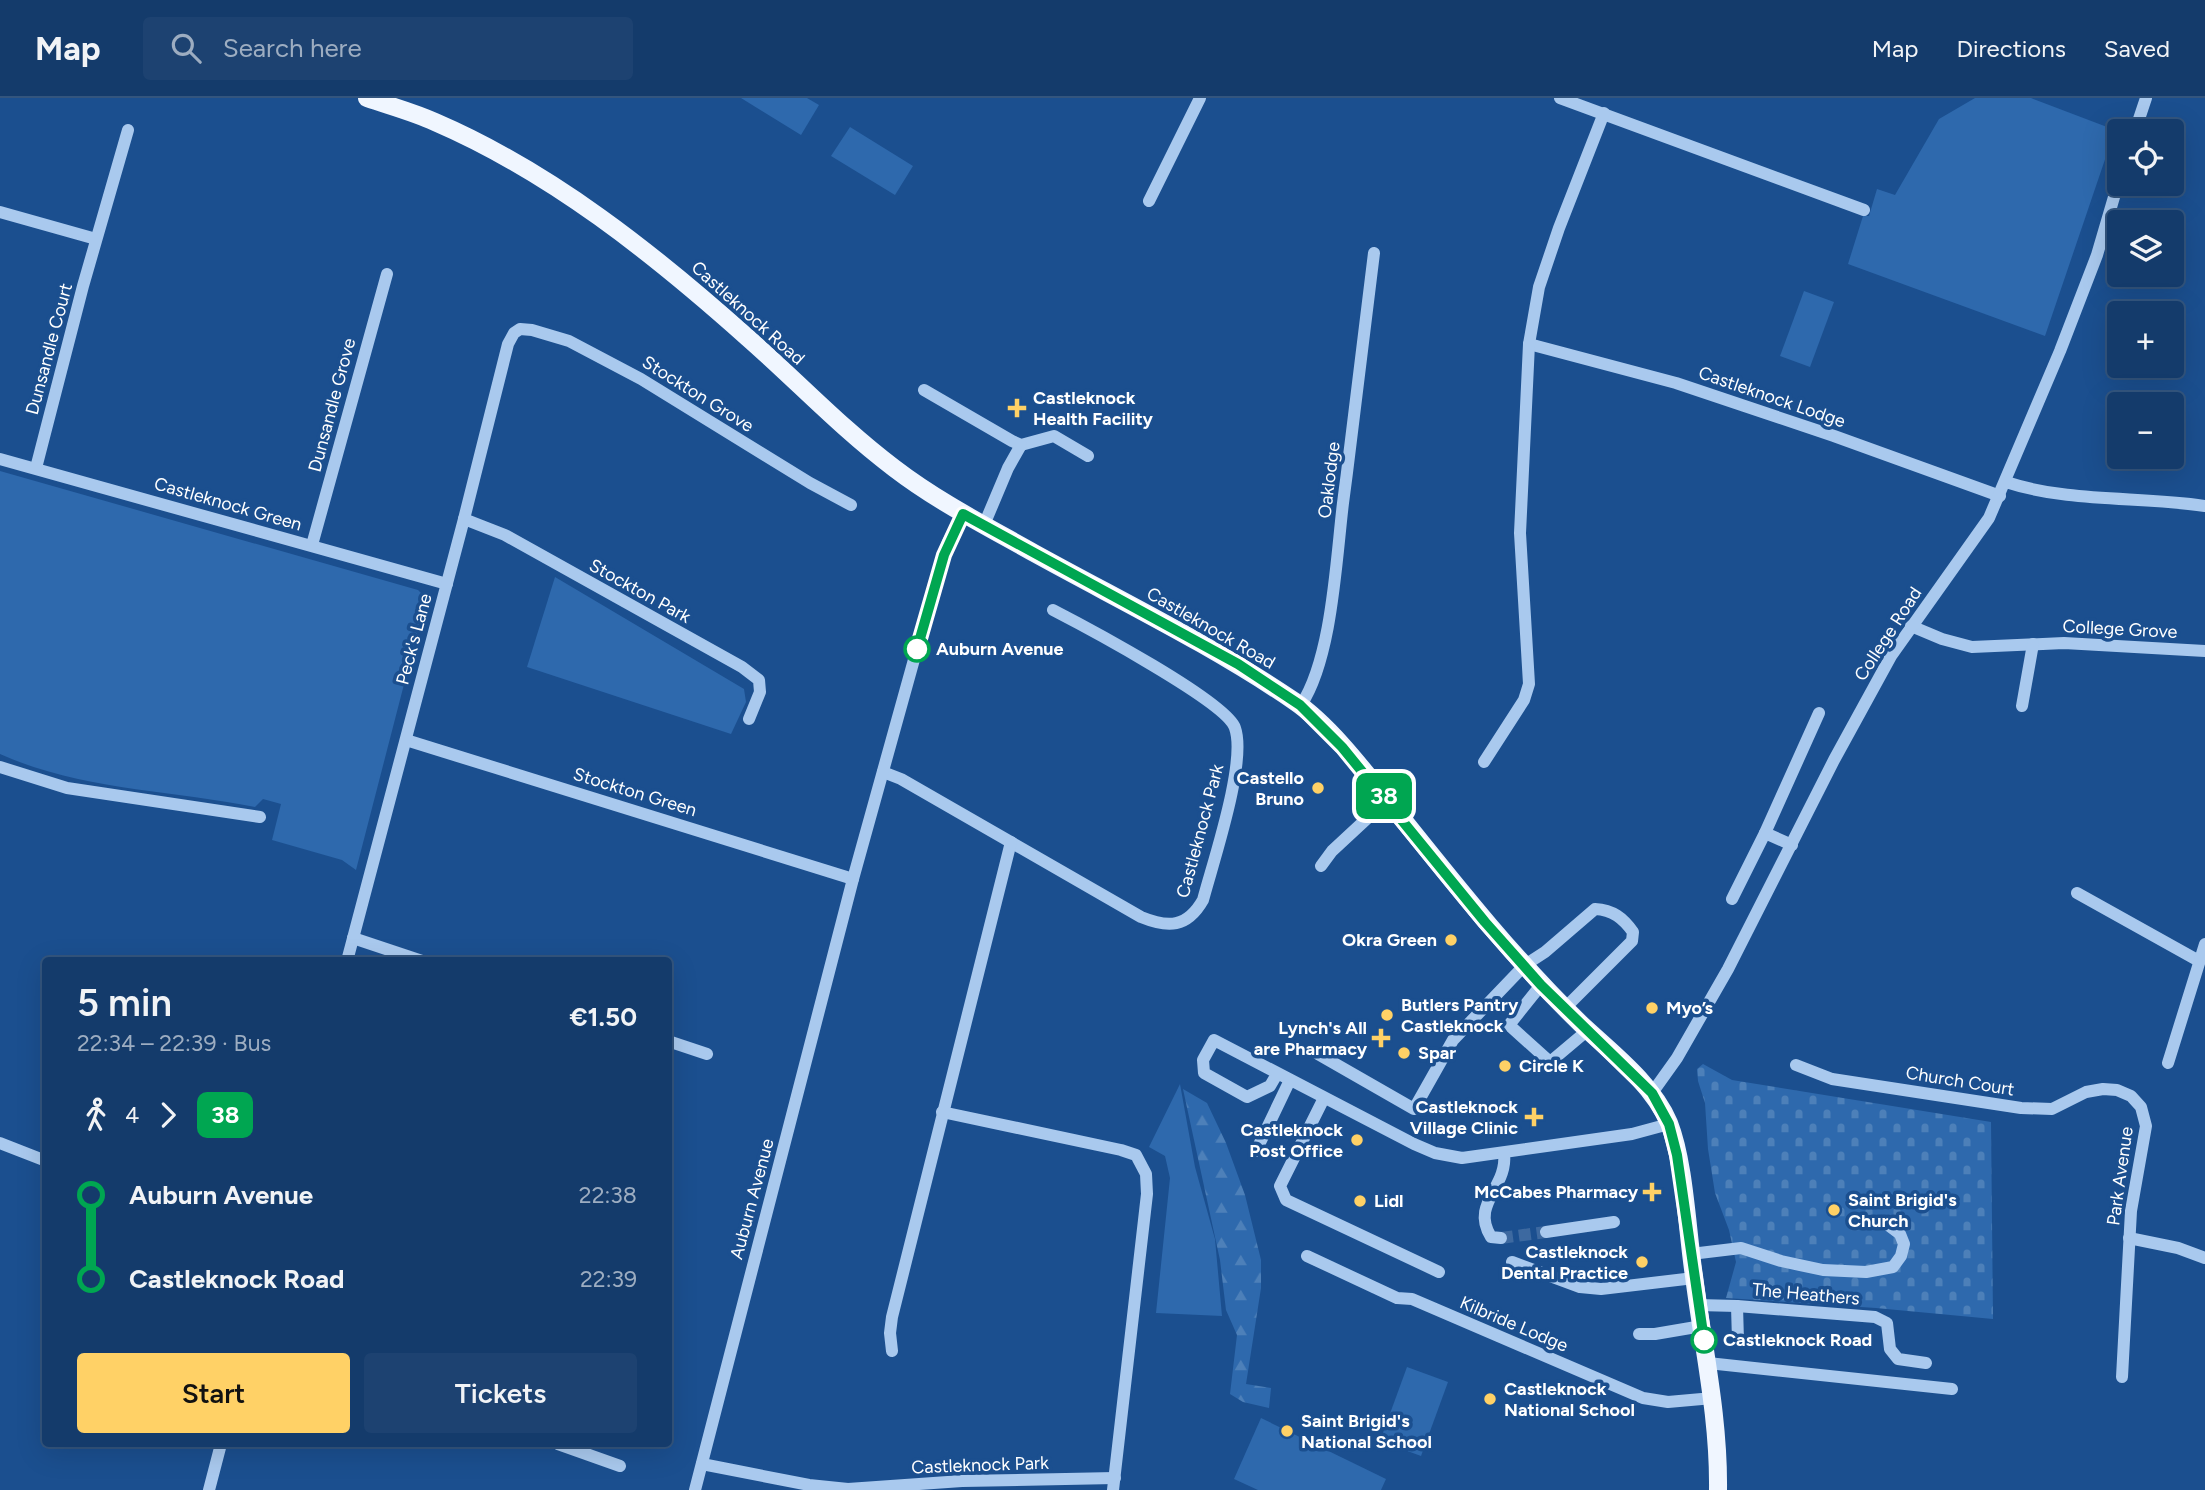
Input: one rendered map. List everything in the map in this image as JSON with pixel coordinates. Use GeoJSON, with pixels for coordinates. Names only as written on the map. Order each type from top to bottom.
{"type":"FeatureCollection","features":[{"type":"Feature","properties":{"kind":"main road","name":"Castleknock Road"},"geometry":{"type":"LineString","coordinates":[[367,98],[447,127],[510,160],[589,211],[681,280],[853,436],[900,473],[963,514],[1238,664],[1300,705],[1342,747],[1485,922],[1541,985],[1652,1093],[1669,1124],[1679,1166],[1713,1398],[1718,1444],[1718,1490]]}},
{"type":"Feature","properties":{"kind":"street"},"geometry":{"type":"LineString","coordinates":[[1149,201],[1200,98]]}},
{"type":"Feature","properties":{"kind":"street"},"geometry":{"type":"LineString","coordinates":[[1560,98],[1864,210]]}},
{"type":"Feature","properties":{"kind":"street"},"geometry":{"type":"LineString","coordinates":[[2139,119],[2146,98]]}},
{"type":"Feature","properties":{"kind":"street"},"geometry":{"type":"LineString","coordinates":[[1484,762],[1524,700],[1529,684],[1520,533],[1530,344],[1539,287],[1604,113]]}},
{"type":"Feature","properties":{"kind":"street","name":"Dunsandle Court"},"geometry":{"type":"LineString","coordinates":[[36,468],[96,239],[128,130]]}},
{"type":"Feature","properties":{"kind":"street","name":"College Road"},"geometry":{"type":"LineString","coordinates":[[1652,1093],[1677,1058],[1728,969],[1870,693],[1910,626],[1975,539],[2000,496],[2097,255],[2114,196]]}},
{"type":"Feature","properties":{"kind":"street"},"geometry":{"type":"LineString","coordinates":[[0,212],[96,239]]}},
{"type":"Feature","properties":{"kind":"street","name":"Oaklodge"},"geometry":{"type":"LineString","coordinates":[[1300,705],[1317,675],[1325,638],[1374,253]]}},
{"type":"Feature","properties":{"kind":"street","name":"Dunsandle Grove"},"geometry":{"type":"LineString","coordinates":[[312,545],[387,274]]}},
{"type":"Feature","properties":{"kind":"street","name":"Stockton Grove"},"geometry":{"type":"LineString","coordinates":[[520,329],[569,341],[610,361],[810,483],[851,505]]}},
{"type":"Feature","properties":{"kind":"street","name":"Peck's Lane"},"geometry":{"type":"LineString","coordinates":[[348,957],[508,344],[514,333],[520,329]]}},
{"type":"Feature","properties":{"kind":"street","name":"Castleknock Lodge"},"geometry":{"type":"LineString","coordinates":[[1530,344],[1682,384],[2000,496]]}},
{"type":"Feature","properties":{"kind":"street"},"geometry":{"type":"LineString","coordinates":[[924,390],[1021,445],[1054,436],[1088,456]]}},
{"type":"Feature","properties":{"kind":"street"},"geometry":{"type":"LineString","coordinates":[[984,525],[1008,468],[1021,445]]}},
{"type":"Feature","properties":{"kind":"street","name":"Castleknock Green"},"geometry":{"type":"LineString","coordinates":[[0,459],[447,584]]}},
{"type":"Feature","properties":{"kind":"street"},"geometry":{"type":"LineString","coordinates":[[2006,482],[2034,491],[2090,498],[2171,501],[2205,506]]}},
{"type":"Feature","properties":{"kind":"street","name":"Auburn Avenue"},"geometry":{"type":"LineString","coordinates":[[695,1490],[853,879],[940,566],[948,542],[963,514]]}},
{"type":"Feature","properties":{"kind":"street","name":"Stockton Park"},"geometry":{"type":"LineString","coordinates":[[464,519],[505,535],[742,667],[760,680],[760,692],[749,719]]}},
{"type":"Feature","properties":{"kind":"street","name":"Castleknock Park"},"geometry":{"type":"LineString","coordinates":[[883,772],[901,779],[1141,917],[1172,925],[1197,911],[1203,900],[1237,761],[1239,747],[1235,726],[1214,704],[1128,651],[1053,610]]}},
{"type":"Feature","properties":{"kind":"street","name":"College Grove"},"geometry":{"type":"LineString","coordinates":[[1910,626],[1972,647],[2064,643],[2205,651]]}},
{"type":"Feature","properties":{"kind":"street"},"geometry":{"type":"LineString","coordinates":[[2022,706],[2033,644]]}},
{"type":"Feature","properties":{"kind":"street"},"geometry":{"type":"LineString","coordinates":[[1732,899],[1819,713]]}},
{"type":"Feature","properties":{"kind":"street","name":"Stockton Green"},"geometry":{"type":"LineString","coordinates":[[406,740],[853,879]]}},
{"type":"Feature","properties":{"kind":"street"},"geometry":{"type":"LineString","coordinates":[[0,767],[67,788],[260,817]]}},
{"type":"Feature","properties":{"kind":"street"},"geometry":{"type":"LineString","coordinates":[[1321,866],[1332,851],[1387,800]]}},
{"type":"Feature","properties":{"kind":"street"},"geometry":{"type":"LineString","coordinates":[[1765,833],[1792,845]]}},
{"type":"Feature","properties":{"kind":"street"},"geometry":{"type":"LineString","coordinates":[[892,1351],[892,1317],[1011,842]]}},
{"type":"Feature","properties":{"kind":"street"},"geometry":{"type":"LineString","coordinates":[[2077,893],[2199,961]]}},
{"type":"Feature","properties":{"kind":"street"},"geometry":{"type":"LineString","coordinates":[[1318,1054],[1414,1109],[1453,1040],[1525,965],[1545,952],[1595,909],[1608,910],[1625,920],[1633,932],[1632,941],[1565,1008]]}},
{"type":"Feature","properties":{"kind":"street"},"geometry":{"type":"LineString","coordinates":[[353,938],[410,957]]}},
{"type":"Feature","properties":{"kind":"street"},"geometry":{"type":"LineString","coordinates":[[2168,1063],[2205,944]]}},
{"type":"Feature","properties":{"kind":"street"},"geometry":{"type":"LineString","coordinates":[[1541,985],[1509,1025],[1550,1062],[1588,1030]]}},
{"type":"Feature","properties":{"kind":"street"},"geometry":{"type":"LineString","coordinates":[[1277,1074],[1270,1086],[1247,1097],[1204,1073],[1203,1060],[1214,1040],[1435,1153],[1462,1158],[1632,1134],[1669,1124]]}},
{"type":"Feature","properties":{"kind":"street"},"geometry":{"type":"LineString","coordinates":[[672,1042],[707,1054]]}},
{"type":"Feature","properties":{"kind":"street","name":"Church Court"},"geometry":{"type":"LineString","coordinates":[[1796,1065],[1832,1079],[2021,1108],[2052,1109],[2086,1092],[2117,1090]]}},
{"type":"Feature","properties":{"kind":"street"},"geometry":{"type":"LineString","coordinates":[[1256,1151],[1290,1080]]}},
{"type":"Feature","properties":{"kind":"street","name":"Park Avenue"},"geometry":{"type":"LineString","coordinates":[[2117,1090],[2131,1096],[2141,1107],[2146,1126],[2134,1187],[2129,1238],[2122,1377]]}},
{"type":"Feature","properties":{"kind":"street"},"geometry":{"type":"LineString","coordinates":[[1324,1098],[1280,1186],[1286,1200],[1439,1272]]}},
{"type":"Feature","properties":{"kind":"street","name":"Castleknock Park"},"geometry":{"type":"LineString","coordinates":[[702,1464],[800,1484],[848,1490],[962,1481],[1114,1484],[1146,1207],[1146,1174],[1136,1155],[1121,1150],[942,1112]]}},
{"type":"Feature","properties":{"kind":"street"},"geometry":{"type":"LineString","coordinates":[[0,1143],[42,1159]]}},
{"type":"Feature","properties":{"kind":"street"},"geometry":{"type":"LineString","coordinates":[[1501,1238],[1491,1237],[1484,1220],[1485,1210],[1505,1166],[1504,1154]]}},
{"type":"Feature","properties":{"kind":"street"},"geometry":{"type":"LineString","coordinates":[[1546,1232],[1614,1222]]}},
{"type":"Feature","properties":{"kind":"street"},"geometry":{"type":"LineString","coordinates":[[1691,1254],[1741,1248],[1781,1261],[1823,1270],[1866,1272],[1893,1267],[1902,1256],[1905,1244],[1900,1234],[1888,1225]]}},
{"type":"Feature","properties":{"kind":"street","name":"Park Avenue"},"geometry":{"type":"LineString","coordinates":[[2129,1238],[2178,1248],[2205,1258]]}},
{"type":"Feature","properties":{"kind":"street","name":"Kilbride Lodge"},"geometry":{"type":"LineString","coordinates":[[1307,1256],[1397,1298],[1412,1299],[1643,1398],[1668,1402],[1713,1398]]}},
{"type":"Feature","properties":{"kind":"street"},"geometry":{"type":"LineString","coordinates":[[1512,1262],[1580,1287],[1601,1289],[1694,1278]]}},
{"type":"Feature","properties":{"kind":"street","name":"The Heathers"},"geometry":{"type":"LineString","coordinates":[[1699,1305],[1875,1317],[1887,1323],[1888,1343],[1898,1359],[1926,1363]]}},
{"type":"Feature","properties":{"kind":"street","name":"The Heathers"},"geometry":{"type":"LineString","coordinates":[[1737,1306],[1738,1341]]}},
{"type":"Feature","properties":{"kind":"street"},"geometry":{"type":"LineString","coordinates":[[1639,1334],[1702,1326]]}},
{"type":"Feature","properties":{"kind":"street"},"geometry":{"type":"LineString","coordinates":[[1708,1363],[1952,1389]]}},
{"type":"Feature","properties":{"kind":"street"},"geometry":{"type":"LineString","coordinates":[[209,1490],[220,1447]]}},
{"type":"Feature","properties":{"kind":"street"},"geometry":{"type":"LineString","coordinates":[[566,1447],[620,1466]]}},
{"type":"Feature","properties":{"kind":"green space"},"geometry":{"type":"Polygon","coordinates":[[[741,98],[807,98],[819,105],[801,135],[741,98]]]}},
{"type":"Feature","properties":{"kind":"green space"},"geometry":{"type":"Polygon","coordinates":[[[1975,98],[2031,98],[2107,127],[2107,154],[2045,336],[1848,264],[1863,216],[1869,216],[1877,189],[1895,195],[1939,119],[1975,98]]]}},
{"type":"Feature","properties":{"kind":"green space"},"geometry":{"type":"Polygon","coordinates":[[[850,127],[913,166],[895,195],[831,156],[850,127]]]}},
{"type":"Feature","properties":{"kind":"green space"},"geometry":{"type":"Polygon","coordinates":[[[1804,291],[1834,302],[1810,367],[1780,356],[1804,291]]]}},
{"type":"Feature","properties":{"kind":"green space"},"geometry":{"type":"Polygon","coordinates":[[[0,471],[418,590],[423,595],[424,607],[356,870],[342,860],[272,840],[281,804],[263,799],[255,807],[126,788],[62,775],[0,754],[0,471]]]}},
{"type":"Feature","properties":{"kind":"green space"},"geometry":{"type":"Polygon","coordinates":[[[555,577],[744,689],[746,702],[731,734],[527,667],[555,577]]]}},
{"type":"Feature","properties":{"kind":"green space"},"geometry":{"type":"Polygon","coordinates":[[[1703,1064],[1732,1080],[1991,1122],[1993,1319],[1726,1298],[1736,1262],[1729,1230],[1715,1193],[1705,1103],[1698,1081],[1697,1069],[1703,1064]]]}},
{"type":"Feature","properties":{"kind":"green space"},"geometry":{"type":"Polygon","coordinates":[[[1180,1084],[1195,1167],[1215,1239],[1222,1316],[1156,1313],[1170,1178],[1165,1156],[1149,1147],[1180,1084]]]}},
{"type":"Feature","properties":{"kind":"green space"},"geometry":{"type":"Polygon","coordinates":[[[1183,1089],[1207,1103],[1226,1143],[1245,1195],[1261,1260],[1261,1288],[1246,1384],[1271,1388],[1269,1408],[1243,1402],[1230,1394],[1237,1335],[1226,1310],[1220,1260],[1183,1089]]]}},
{"type":"Feature","properties":{"kind":"green space"},"geometry":{"type":"Polygon","coordinates":[[[1407,1367],[1448,1382],[1421,1456],[1380,1441],[1407,1367]]]}},
{"type":"Feature","properties":{"kind":"green space"},"geometry":{"type":"Polygon","coordinates":[[[1261,1418],[1386,1479],[1381,1490],[1258,1490],[1234,1479],[1261,1418]]]}},
{"type":"Feature","properties":{"kind":"tunnel"},"geometry":{"type":"LineString","coordinates":[[1501,1238],[1546,1232]]}},
{"type":"Feature","properties":{"kind":"bus line","name":"38"},"geometry":{"type":"LineString","coordinates":[[917,649],[948,542],[963,514],[1238,664],[1300,705],[1342,747],[1485,922],[1541,985],[1652,1093],[1669,1124],[1677,1155],[1704,1340]]}},
{"type":"Feature","properties":{"kind":"place","name":"Castleknock Health Facility"},"geometry":{"type":"Point","coordinates":[1017,408]}},
{"type":"Feature","properties":{"kind":"place","name":"Auburn Avenue"},"geometry":{"type":"Point","coordinates":[917,649]}},
{"type":"Feature","properties":{"kind":"place","name":"Castello Bruno"},"geometry":{"type":"Point","coordinates":[1318,788]}},
{"type":"Feature","properties":{"kind":"place","name":"Okra Green"},"geometry":{"type":"Point","coordinates":[1451,940]}},
{"type":"Feature","properties":{"kind":"place","name":"Myo’s"},"geometry":{"type":"Point","coordinates":[1652,1008]}},
{"type":"Feature","properties":{"kind":"place","name":"Butlers Pantry Castleknock"},"geometry":{"type":"Point","coordinates":[1387,1015]}},
{"type":"Feature","properties":{"kind":"place","name":"Lynch's All are Pharmacy"},"geometry":{"type":"Point","coordinates":[1381,1038]}},
{"type":"Feature","properties":{"kind":"place","name":"Spar"},"geometry":{"type":"Point","coordinates":[1404,1053]}},
{"type":"Feature","properties":{"kind":"place","name":"Circle K"},"geometry":{"type":"Point","coordinates":[1505,1066]}},
{"type":"Feature","properties":{"kind":"place","name":"Castleknock Village Clinic"},"geometry":{"type":"Point","coordinates":[1534,1117]}},
{"type":"Feature","properties":{"kind":"place","name":"Castleknock Post Office"},"geometry":{"type":"Point","coordinates":[1357,1140]}},
{"type":"Feature","properties":{"kind":"place","name":"McCabes Pharmacy"},"geometry":{"type":"Point","coordinates":[1652,1192]}},
{"type":"Feature","properties":{"kind":"place","name":"Lidl"},"geometry":{"type":"Point","coordinates":[1360,1201]}},
{"type":"Feature","properties":{"kind":"place","name":"Saint Brigid's Church"},"geometry":{"type":"Point","coordinates":[1834,1210]}},
{"type":"Feature","properties":{"kind":"place","name":"Castleknock Dental Practice"},"geometry":{"type":"Point","coordinates":[1642,1262]}},
{"type":"Feature","properties":{"kind":"place","name":"Castleknock Road"},"geometry":{"type":"Point","coordinates":[1704,1340]}},
{"type":"Feature","properties":{"kind":"place","name":"Castleknock National School"},"geometry":{"type":"Point","coordinates":[1490,1399]}},
{"type":"Feature","properties":{"kind":"place","name":"Saint Brigid's National School"},"geometry":{"type":"Point","coordinates":[1287,1431]}}]}
